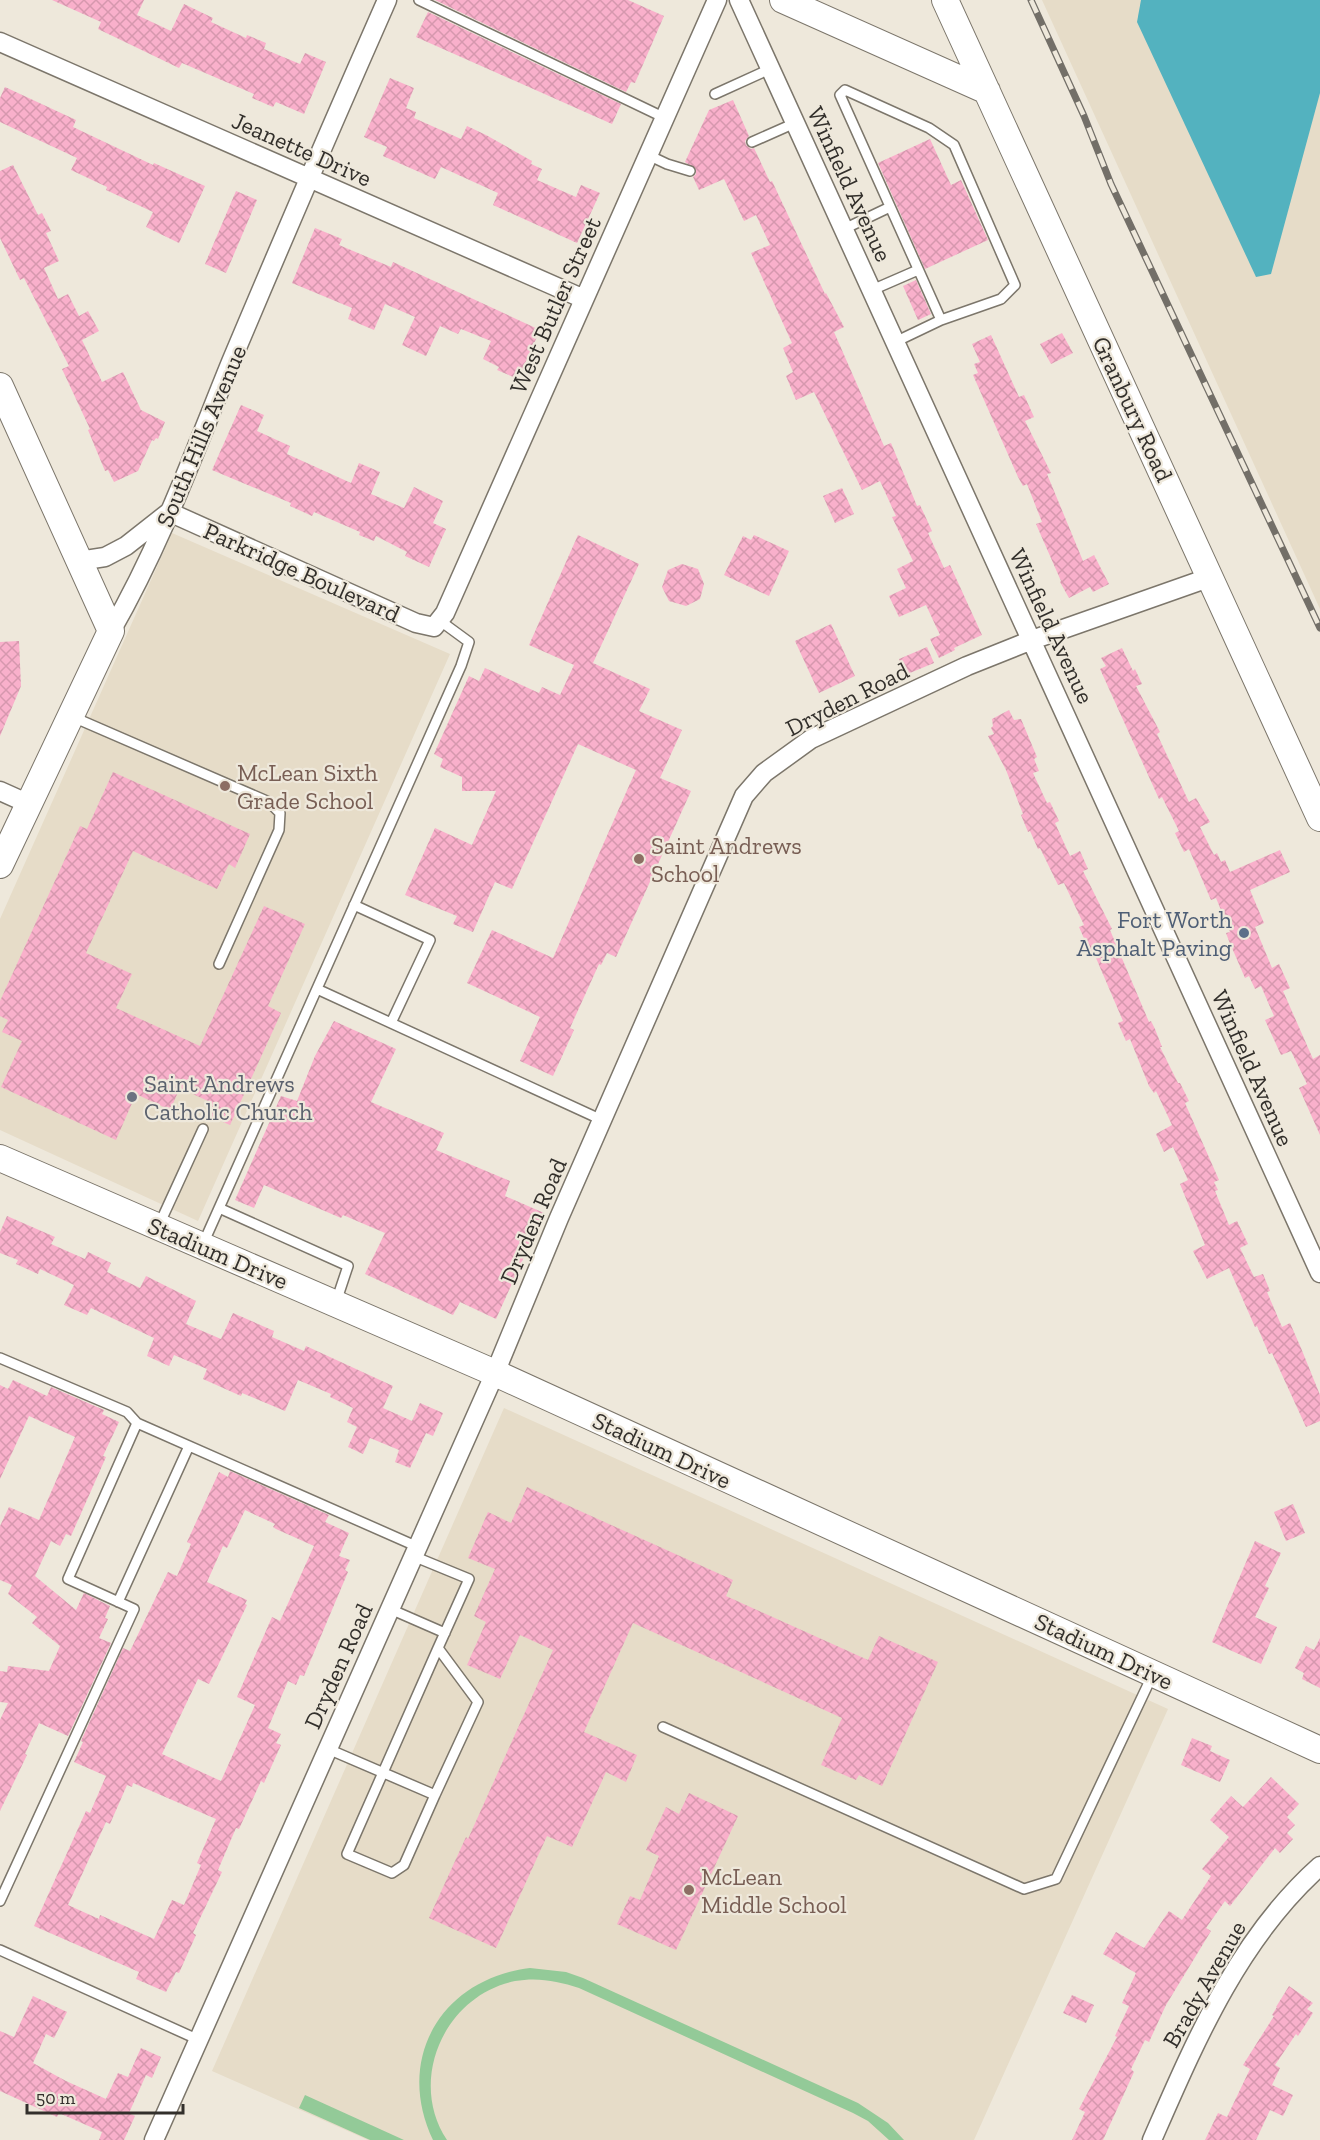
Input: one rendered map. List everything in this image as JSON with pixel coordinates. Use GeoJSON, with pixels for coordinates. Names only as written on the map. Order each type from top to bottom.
{"type":"FeatureCollection","features":[{"type":"Feature","properties":{"kind":"street","name":"South Hills Avenue"},"geometry":{"type":"LineString","coordinates":[[0,865],[111,631],[137,586],[170,512],[308,178],[387,0]]}},
{"type":"Feature","properties":{"kind":"street","name":"West Butler Street"},"geometry":{"type":"LineString","coordinates":[[436,624],[445,613],[717,0]]}},
{"type":"Feature","properties":{"kind":"street","name":"Winfield Avenue"},"geometry":{"type":"LineString","coordinates":[[739,0],[1320,1273]]}},
{"type":"Feature","properties":{"kind":"street"},"geometry":{"type":"LineString","coordinates":[[783,0],[987,91]]}},
{"type":"Feature","properties":{"kind":"street","name":"Granbury Road"},"geometry":{"type":"LineString","coordinates":[[945,0],[1320,818]]}},
{"type":"Feature","properties":{"kind":"street","name":"Jeanette Drive"},"geometry":{"type":"LineString","coordinates":[[0,42],[584,299]]}},
{"type":"Feature","properties":{"kind":"street"},"geometry":{"type":"LineString","coordinates":[[0,386],[111,631]]}},
{"type":"Feature","properties":{"kind":"street"},"geometry":{"type":"LineString","coordinates":[[79,561],[105,557],[126,546],[170,512]]}},
{"type":"Feature","properties":{"kind":"street","name":"Parkridge Boulevard"},"geometry":{"type":"LineString","coordinates":[[170,512],[416,623],[436,624]]}},
{"type":"Feature","properties":{"kind":"street","name":"Dryden Road"},"geometry":{"type":"LineString","coordinates":[[154,2140],[495,1373],[602,1120],[744,796],[764,773],[810,739],[967,666],[1032,640],[1211,577]]}},
{"type":"Feature","properties":{"kind":"street"},"geometry":{"type":"LineString","coordinates":[[0,791],[29,804]]}},
{"type":"Feature","properties":{"kind":"street","name":"Stadium Drive"},"geometry":{"type":"LineString","coordinates":[[0,1158],[495,1373],[1320,1750]]}},
{"type":"Feature","properties":{"kind":"street","name":"Brady Avenue"},"geometry":{"type":"LineString","coordinates":[[1152,2140],[1197,2036],[1250,1946],[1282,1905],[1320,1866]]}},
{"type":"Feature","properties":{"kind":"lane"},"geometry":{"type":"LineString","coordinates":[[419,0],[665,118]]}},
{"type":"Feature","properties":{"kind":"lane"},"geometry":{"type":"LineString","coordinates":[[715,94],[770,69]]}},
{"type":"Feature","properties":{"kind":"lane"},"geometry":{"type":"LineString","coordinates":[[895,342],[941,320],[1001,299],[1015,285],[954,145],[929,128],[845,90],[840,95],[941,320]]}},
{"type":"Feature","properties":{"kind":"lane"},"geometry":{"type":"LineString","coordinates":[[752,142],[795,123]]}},
{"type":"Feature","properties":{"kind":"lane"},"geometry":{"type":"LineString","coordinates":[[648,155],[690,171]]}},
{"type":"Feature","properties":{"kind":"lane"},"geometry":{"type":"LineString","coordinates":[[844,229],[890,207]]}},
{"type":"Feature","properties":{"kind":"lane"},"geometry":{"type":"LineString","coordinates":[[872,290],[918,270]]}},
{"type":"Feature","properties":{"kind":"lane"},"geometry":{"type":"LineString","coordinates":[[202,1246],[470,642],[436,624]]}},
{"type":"Feature","properties":{"kind":"lane"},"geometry":{"type":"LineString","coordinates":[[70,716],[269,802],[280,813],[279,830],[219,964]]}},
{"type":"Feature","properties":{"kind":"lane"},"geometry":{"type":"LineString","coordinates":[[354,905],[430,940],[391,1023]]}},
{"type":"Feature","properties":{"kind":"lane"},"geometry":{"type":"LineString","coordinates":[[317,989],[602,1120]]}},
{"type":"Feature","properties":{"kind":"lane"},"geometry":{"type":"LineString","coordinates":[[158,1227],[202,1129]]}},
{"type":"Feature","properties":{"kind":"lane"},"geometry":{"type":"LineString","coordinates":[[219,1208],[348,1266],[335,1304]]}},
{"type":"Feature","properties":{"kind":"lane"},"geometry":{"type":"LineString","coordinates":[[0,1358],[127,1412],[137,1423],[415,1552],[468,1579],[347,1854],[392,1873],[404,1865],[478,1702],[438,1648]]}},
{"type":"Feature","properties":{"kind":"lane"},"geometry":{"type":"LineString","coordinates":[[0,1901],[134,1609],[68,1579],[137,1423]]}},
{"type":"Feature","properties":{"kind":"lane"},"geometry":{"type":"LineString","coordinates":[[118,1602],[189,1446]]}},
{"type":"Feature","properties":{"kind":"lane"},"geometry":{"type":"LineString","coordinates":[[390,1609],[445,1633]]}},
{"type":"Feature","properties":{"kind":"lane"},"geometry":{"type":"LineString","coordinates":[[663,1727],[1024,1888],[1056,1879],[1153,1674]]}},
{"type":"Feature","properties":{"kind":"lane"},"geometry":{"type":"LineString","coordinates":[[328,1749],[435,1795]]}},
{"type":"Feature","properties":{"kind":"lane"},"geometry":{"type":"LineString","coordinates":[[0,1950],[199,2040]]}},
{"type":"Feature","properties":{"kind":"shaded area"},"geometry":{"type":"Polygon","coordinates":[[[1042,0],[1320,0],[1320,609],[1042,0]]]}},
{"type":"Feature","properties":{"kind":"shaded area","name":"McLean Sixth Grade School"},"geometry":{"type":"Polygon","coordinates":[[[172,533],[450,654],[198,1221],[0,1130],[0,919],[172,533]]]}},
{"type":"Feature","properties":{"kind":"shaded area","name":"McLean Middle School"},"geometry":{"type":"Polygon","coordinates":[[[504,1408],[1168,1709],[974,2140],[368,2140],[212,2071],[504,1408]]]}},
{"type":"Feature","properties":{"kind":"green space"},"geometry":{"type":"Polygon","coordinates":[[[530,1968],[566,1972],[583,1978],[858,2103],[888,2123],[904,2140],[889,2140],[868,2121],[853,2113],[579,1988],[532,1979],[515,1981],[490,1989],[469,2003],[452,2022],[440,2043],[432,2067],[431,2092],[436,2117],[447,2140],[433,2140],[422,2110],[419,2080],[423,2052],[434,2027],[450,2006],[472,1988],[499,1975],[530,1968]]]}},
{"type":"Feature","properties":{"kind":"green space"},"geometry":{"type":"Polygon","coordinates":[[[305,2095],[404,2140],[370,2140],[299,2108],[305,2095]]]}},
{"type":"Feature","properties":{"kind":"water"},"geometry":{"type":"Polygon","coordinates":[[[1141,0],[1320,0],[1320,93],[1271,274],[1256,277],[1137,22],[1141,0]]]}},
{"type":"Feature","properties":{"kind":"building"},"geometry":{"type":"Polygon","coordinates":[[[52,0],[144,0],[137,15],[171,31],[184,4],[213,18],[211,22],[246,38],[247,35],[266,43],[264,49],[300,64],[305,53],[326,62],[304,114],[276,102],[273,107],[252,98],[254,94],[182,63],[179,68],[98,29],[101,22],[52,0]]]}},
{"type":"Feature","properties":{"kind":"building"},"geometry":{"type":"Polygon","coordinates":[[[435,0],[628,0],[664,16],[635,83],[631,82],[626,92],[435,0]]]}},
{"type":"Feature","properties":{"kind":"building"},"geometry":{"type":"Polygon","coordinates":[[[428,12],[621,104],[612,124],[416,37],[428,12]]]}},
{"type":"Feature","properties":{"kind":"building"},"geometry":{"type":"Polygon","coordinates":[[[390,78],[414,88],[406,108],[416,112],[414,118],[461,139],[467,126],[486,135],[542,169],[537,180],[576,197],[581,185],[600,193],[577,243],[493,205],[498,193],[441,167],[435,179],[383,156],[387,147],[364,137],[390,78]]]}},
{"type":"Feature","properties":{"kind":"building"},"geometry":{"type":"Polygon","coordinates":[[[5,87],[76,120],[73,127],[153,165],[154,163],[205,186],[179,243],[146,227],[153,212],[106,190],[107,187],[71,170],[77,158],[0,122],[0,98],[5,87]]]}},
{"type":"Feature","properties":{"kind":"building"},"geometry":{"type":"Polygon","coordinates":[[[733,100],[749,136],[745,141],[746,145],[751,149],[754,148],[770,182],[772,181],[825,294],[844,327],[834,332],[884,446],[891,443],[917,506],[920,505],[932,531],[928,533],[944,568],[950,565],[982,635],[939,658],[930,639],[940,635],[926,605],[899,617],[889,596],[906,588],[897,569],[913,561],[892,517],[896,516],[880,481],[862,490],[814,392],[796,400],[786,376],[793,372],[783,348],[792,343],[751,253],[770,245],[756,215],[744,221],[724,179],[699,190],[693,177],[696,169],[685,162],[709,110],[733,100]]]}},
{"type":"Feature","properties":{"kind":"building"},"geometry":{"type":"Polygon","coordinates":[[[930,139],[951,185],[961,180],[988,240],[925,269],[878,163],[930,139]]]}},
{"type":"Feature","properties":{"kind":"building"},"geometry":{"type":"Polygon","coordinates":[[[13,165],[38,215],[42,213],[51,231],[46,233],[59,261],[44,268],[58,299],[68,294],[79,316],[88,311],[99,331],[82,340],[102,382],[123,372],[141,410],[165,422],[158,439],[152,440],[138,471],[114,482],[108,470],[105,471],[88,430],[90,429],[62,369],[69,366],[24,278],[20,280],[0,238],[0,171],[13,165]]]}},
{"type":"Feature","properties":{"kind":"building"},"geometry":{"type":"Polygon","coordinates":[[[236,191],[257,200],[226,273],[205,264],[236,191]]]}},
{"type":"Feature","properties":{"kind":"building"},"geometry":{"type":"Polygon","coordinates":[[[315,228],[342,239],[339,245],[391,267],[393,262],[540,330],[518,379],[497,370],[499,367],[483,359],[491,341],[461,329],[458,334],[440,326],[426,356],[402,345],[415,317],[385,304],[374,330],[348,319],[352,308],[292,283],[315,228]]]}},
{"type":"Feature","properties":{"kind":"building"},"geometry":{"type":"Polygon","coordinates":[[[916,280],[931,314],[918,320],[903,286],[916,280]]]}},
{"type":"Feature","properties":{"kind":"building"},"geometry":{"type":"Polygon","coordinates":[[[1062,333],[1073,353],[1051,364],[1040,344],[1062,333]]]}},
{"type":"Feature","properties":{"kind":"building"},"geometry":{"type":"Polygon","coordinates":[[[991,335],[1019,397],[1024,395],[1034,417],[1025,421],[1051,473],[1047,474],[1083,561],[1094,555],[1109,584],[1093,592],[1090,587],[1069,598],[1060,582],[1036,524],[1042,522],[1027,484],[1023,486],[1018,477],[973,375],[978,373],[974,364],[980,362],[972,344],[991,335]]]}},
{"type":"Feature","properties":{"kind":"building"},"geometry":{"type":"Polygon","coordinates":[[[241,405],[264,415],[257,431],[290,446],[287,454],[351,483],[359,463],[380,472],[371,494],[404,508],[414,487],[443,501],[433,523],[446,529],[429,567],[405,556],[407,552],[376,536],[374,541],[359,535],[360,532],[314,512],[312,516],[290,506],[291,503],[212,470],[241,405]]]}},
{"type":"Feature","properties":{"kind":"building"},"geometry":{"type":"Polygon","coordinates":[[[842,488],[854,514],[835,523],[823,496],[842,488]]]}},
{"type":"Feature","properties":{"kind":"building"},"geometry":{"type":"Polygon","coordinates":[[[578,535],[639,564],[593,663],[650,689],[639,711],[682,730],[660,778],[691,791],[616,957],[607,953],[601,965],[599,964],[570,1028],[574,1030],[553,1076],[520,1061],[540,1017],[467,983],[492,930],[553,958],[636,770],[578,744],[512,889],[495,882],[473,932],[453,924],[457,916],[405,895],[435,828],[472,845],[496,791],[462,791],[462,777],[440,767],[443,759],[434,754],[469,676],[479,681],[485,668],[539,693],[542,687],[560,695],[574,665],[529,645],[578,535]]]}},
{"type":"Feature","properties":{"kind":"building"},"geometry":{"type":"Polygon","coordinates":[[[754,535],[789,551],[769,596],[724,575],[743,536],[751,540],[754,535]]]}},
{"type":"Feature","properties":{"kind":"building"},"geometry":{"type":"Polygon","coordinates":[[[682,564],[698,569],[704,584],[700,599],[686,606],[669,601],[662,587],[668,570],[682,564]]]}},
{"type":"Feature","properties":{"kind":"building"},"geometry":{"type":"Polygon","coordinates":[[[831,624],[855,676],[819,693],[795,641],[831,624]]]}},
{"type":"Feature","properties":{"kind":"building"},"geometry":{"type":"Polygon","coordinates":[[[19,641],[21,686],[0,736],[0,642],[19,641]]]}},
{"type":"Feature","properties":{"kind":"building"},"geometry":{"type":"Polygon","coordinates":[[[927,647],[934,663],[905,675],[899,659],[927,647]]]}},
{"type":"Feature","properties":{"kind":"building"},"geometry":{"type":"Polygon","coordinates":[[[1122,648],[1142,684],[1136,686],[1160,732],[1157,734],[1189,802],[1196,798],[1210,822],[1200,827],[1214,855],[1217,853],[1221,862],[1225,860],[1230,872],[1280,850],[1290,872],[1250,890],[1264,923],[1255,927],[1272,968],[1279,964],[1290,988],[1283,991],[1313,1059],[1320,1055],[1320,1135],[1299,1088],[1307,1084],[1291,1051],[1281,1055],[1265,1020],[1274,1016],[1261,986],[1255,989],[1249,976],[1245,978],[1226,933],[1230,932],[1216,898],[1211,900],[1189,849],[1184,852],[1175,833],[1179,831],[1162,797],[1159,799],[1100,669],[1106,666],[1101,658],[1122,648]]]}},
{"type":"Feature","properties":{"kind":"building"},"geometry":{"type":"Polygon","coordinates":[[[1009,710],[1014,720],[1021,719],[1037,757],[1034,759],[1039,771],[1033,773],[1047,803],[1050,802],[1059,821],[1055,823],[1070,856],[1080,851],[1088,869],[1083,871],[1112,929],[1110,930],[1149,1022],[1151,1021],[1155,1029],[1162,1047],[1160,1047],[1189,1101],[1185,1103],[1219,1180],[1214,1182],[1218,1190],[1215,1191],[1229,1225],[1237,1221],[1248,1244],[1240,1248],[1254,1277],[1263,1274],[1270,1291],[1267,1292],[1282,1327],[1290,1323],[1301,1348],[1320,1395],[1320,1421],[1306,1427],[1272,1353],[1269,1354],[1257,1326],[1255,1327],[1229,1268],[1207,1279],[1193,1251],[1205,1245],[1180,1184],[1188,1180],[1173,1147],[1164,1152],[1156,1134],[1172,1125],[1156,1091],[1154,1093],[1149,1086],[1130,1039],[1126,1041],[1118,1023],[1123,1021],[1093,951],[1090,952],[1079,927],[1084,925],[1064,883],[1058,885],[1040,848],[1038,849],[1030,831],[1028,832],[1006,770],[988,736],[994,734],[991,728],[992,719],[1009,710]]]}},
{"type":"Feature","properties":{"kind":"building"},"geometry":{"type":"Polygon","coordinates":[[[113,772],[250,834],[235,868],[229,864],[217,889],[133,851],[86,953],[132,974],[116,1008],[200,1046],[264,906],[305,924],[268,1006],[281,1013],[230,1125],[204,1114],[210,1102],[180,1088],[170,1110],[136,1094],[116,1140],[1,1087],[22,1041],[2,1032],[8,1020],[0,1016],[0,1001],[80,826],[87,829],[113,772]]]}},
{"type":"Feature","properties":{"kind":"building"},"geometry":{"type":"Polygon","coordinates":[[[334,1021],[396,1049],[371,1102],[444,1133],[436,1150],[510,1181],[505,1196],[544,1213],[496,1319],[460,1302],[453,1315],[365,1274],[385,1233],[343,1215],[341,1218],[264,1185],[254,1208],[235,1200],[281,1096],[297,1101],[315,1056],[334,1021]]]}},
{"type":"Feature","properties":{"kind":"building"},"geometry":{"type":"Polygon","coordinates":[[[7,1216],[55,1237],[51,1244],[85,1259],[88,1252],[111,1263],[107,1272],[140,1288],[146,1276],[196,1301],[186,1324],[221,1339],[233,1313],[274,1331],[272,1337],[304,1351],[306,1346],[393,1386],[383,1408],[412,1421],[420,1403],[443,1413],[433,1436],[426,1433],[410,1468],[395,1462],[399,1450],[370,1438],[363,1454],[348,1447],[357,1427],[347,1422],[353,1408],[330,1397],[331,1394],[298,1380],[285,1411],[242,1393],[241,1396],[203,1379],[207,1369],[174,1355],[169,1366],[147,1356],[154,1338],[91,1308],[87,1315],[64,1305],[74,1285],[40,1269],[38,1274],[16,1264],[18,1260],[0,1253],[0,1232],[7,1216]]]}},
{"type":"Feature","properties":{"kind":"building"},"geometry":{"type":"Polygon","coordinates":[[[13,1380],[47,1396],[51,1387],[104,1410],[102,1414],[119,1422],[71,1536],[66,1534],[60,1546],[51,1541],[35,1576],[76,1610],[84,1593],[110,1606],[105,1618],[108,1619],[99,1638],[111,1643],[68,1736],[39,1723],[25,1754],[27,1755],[0,1811],[0,1720],[8,1703],[0,1702],[0,1671],[7,1672],[8,1666],[49,1671],[60,1646],[32,1623],[37,1617],[8,1594],[12,1585],[0,1580],[0,1526],[9,1507],[39,1520],[75,1437],[29,1416],[0,1479],[0,1385],[8,1389],[13,1380]]]}},
{"type":"Feature","properties":{"kind":"building"},"geometry":{"type":"Polygon","coordinates":[[[230,1471],[329,1515],[325,1522],[349,1533],[339,1556],[350,1560],[345,1570],[348,1572],[304,1676],[300,1675],[296,1685],[288,1681],[268,1728],[281,1734],[276,1743],[281,1745],[264,1783],[261,1781],[239,1829],[236,1828],[218,1870],[222,1872],[193,1933],[196,1935],[179,1973],[176,1972],[166,1992],[136,1979],[139,1972],[34,1926],[86,1811],[90,1813],[106,1776],[74,1762],[83,1742],[81,1741],[123,1648],[130,1651],[168,1572],[177,1576],[191,1544],[187,1542],[219,1472],[228,1477],[230,1471]],[[245,1510],[227,1548],[223,1546],[207,1582],[247,1600],[245,1604],[247,1605],[209,1684],[198,1679],[162,1754],[221,1781],[255,1705],[237,1697],[272,1617],[280,1621],[314,1546],[276,1529],[273,1527],[275,1524],[245,1510]],[[133,1783],[132,1787],[127,1785],[110,1824],[106,1822],[68,1905],[99,1919],[100,1915],[154,1939],[172,1900],[184,1905],[201,1865],[197,1863],[216,1819],[133,1783]]]}},
{"type":"Feature","properties":{"kind":"building"},"geometry":{"type":"Polygon","coordinates":[[[527,1487],[733,1580],[726,1596],[868,1660],[879,1636],[938,1662],[882,1786],[859,1775],[856,1780],[821,1765],[842,1718],[633,1623],[584,1732],[637,1755],[626,1782],[606,1772],[572,1847],[547,1836],[496,1948],[429,1918],[466,1837],[468,1839],[553,1650],[520,1635],[500,1679],[467,1665],[486,1622],[474,1616],[495,1569],[468,1558],[488,1512],[511,1523],[527,1487]]]}},
{"type":"Feature","properties":{"kind":"building"},"geometry":{"type":"Polygon","coordinates":[[[1293,1504],[1305,1533],[1286,1541],[1274,1512],[1293,1504]]]}},
{"type":"Feature","properties":{"kind":"building"},"geometry":{"type":"Polygon","coordinates":[[[1255,1541],[1281,1553],[1265,1586],[1269,1588],[1255,1617],[1277,1627],[1261,1664],[1212,1642],[1255,1541]]]}},
{"type":"Feature","properties":{"kind":"building"},"geometry":{"type":"Polygon","coordinates":[[[1320,1638],[1320,1688],[1302,1679],[1304,1673],[1295,1668],[1306,1646],[1314,1650],[1320,1638]]]}},
{"type":"Feature","properties":{"kind":"building"},"geometry":{"type":"Polygon","coordinates":[[[1192,1738],[1212,1746],[1210,1751],[1230,1760],[1220,1782],[1181,1765],[1192,1738]]]}},
{"type":"Feature","properties":{"kind":"building"},"geometry":{"type":"Polygon","coordinates":[[[1271,1777],[1299,1804],[1287,1817],[1295,1825],[1287,1833],[1293,1839],[1280,1853],[1275,1848],[1230,1906],[1225,1901],[1206,1928],[1211,1931],[1166,2005],[1149,2042],[1145,2040],[1131,2069],[1134,2072],[1103,2140],[1072,2140],[1085,2112],[1079,2109],[1117,2037],[1115,2036],[1129,2006],[1122,2003],[1136,1973],[1103,1954],[1116,1932],[1144,1948],[1169,1911],[1182,1920],[1211,1876],[1202,1869],[1229,1837],[1210,1820],[1231,1796],[1243,1807],[1271,1777]]]}},
{"type":"Feature","properties":{"kind":"building"},"geometry":{"type":"Polygon","coordinates":[[[689,1793],[738,1816],[676,1950],[617,1924],[630,1896],[640,1900],[659,1856],[646,1850],[666,1807],[679,1814],[689,1793]]]}},
{"type":"Feature","properties":{"kind":"building"},"geometry":{"type":"Polygon","coordinates":[[[1289,1986],[1313,2003],[1307,2009],[1313,2013],[1275,2065],[1280,2068],[1272,2085],[1293,2095],[1283,2116],[1270,2110],[1256,2140],[1205,2140],[1218,2113],[1227,2117],[1250,2069],[1243,2065],[1274,2016],[1272,2015],[1289,1986]]]}},
{"type":"Feature","properties":{"kind":"building"},"geometry":{"type":"Polygon","coordinates":[[[1072,1995],[1094,2005],[1086,2023],[1063,2013],[1072,1995]]]}},
{"type":"Feature","properties":{"kind":"building"},"geometry":{"type":"Polygon","coordinates":[[[33,1996],[67,2012],[54,2038],[46,2034],[33,2063],[66,2081],[106,2099],[118,2073],[128,2077],[141,2048],[161,2057],[152,2078],[146,2075],[129,2113],[135,2116],[124,2140],[99,2140],[102,2132],[59,2113],[57,2117],[0,2091],[0,2031],[14,2037],[33,1996]]]}},
{"type":"Feature","properties":{"kind":"railway"},"geometry":{"type":"LineString","coordinates":[[1031,0],[1084,116],[1111,184],[1320,628]]}},
{"type":"Feature","properties":{"kind":"place","name":"McLean Sixth Grade School"},"geometry":{"type":"Point","coordinates":[225,786]}},
{"type":"Feature","properties":{"kind":"place","name":"Saint Andrews School"},"geometry":{"type":"Point","coordinates":[639,859]}},
{"type":"Feature","properties":{"kind":"place","name":"Fort Worth Asphalt Paving"},"geometry":{"type":"Point","coordinates":[1244,933]}},
{"type":"Feature","properties":{"kind":"place","name":"Saint Andrews Catholic Church"},"geometry":{"type":"Point","coordinates":[132,1097]}},
{"type":"Feature","properties":{"kind":"place","name":"McLean Middle School"},"geometry":{"type":"Point","coordinates":[689,1890]}}]}
